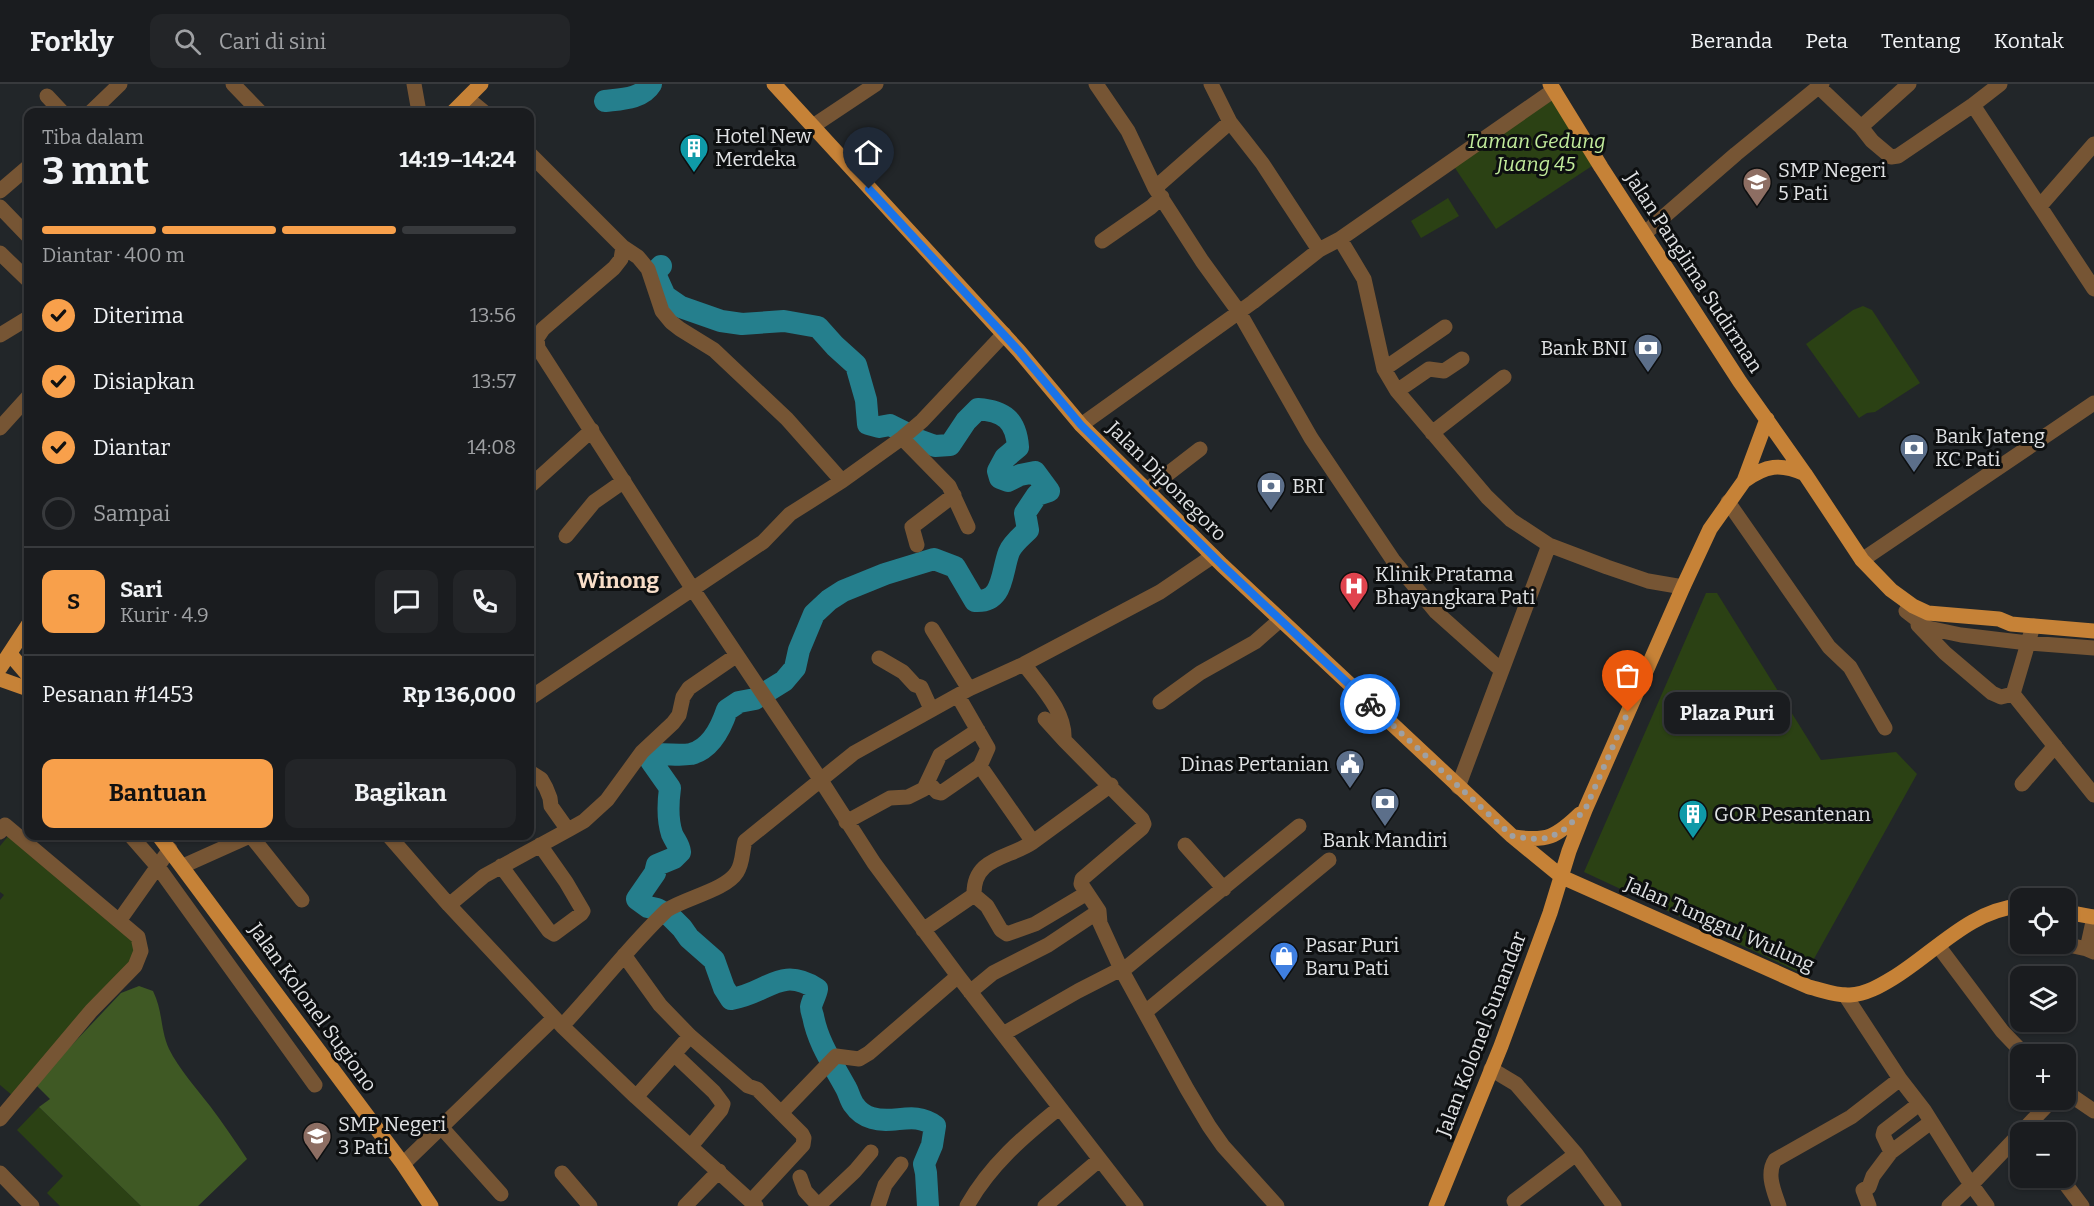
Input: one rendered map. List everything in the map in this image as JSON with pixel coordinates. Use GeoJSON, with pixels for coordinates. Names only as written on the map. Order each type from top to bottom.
{"type":"FeatureCollection","features":[{"type":"Feature","properties":{"kind":"main road"},"geometry":{"type":"LineString","coordinates":[[457,108],[481,84]]}},
{"type":"Feature","properties":{"kind":"main road","name":"Jalan Diponegoro"},"geometry":{"type":"LineString","coordinates":[[774,84],[1004,334],[1081,425],[1280,620],[1458,787],[1562,877]]}},
{"type":"Feature","properties":{"kind":"main road","name":"Jalan Panglima Sudirman"},"geometry":{"type":"LineString","coordinates":[[1552,87],[1740,382],[1806,474],[1862,560]]}},
{"type":"Feature","properties":{"kind":"main road"},"geometry":{"type":"LineString","coordinates":[[1744,481],[1767,419]]}},
{"type":"Feature","properties":{"kind":"main road"},"geometry":{"type":"LineString","coordinates":[[1744,481],[1758,471],[1774,466],[1791,467],[1806,474]]}},
{"type":"Feature","properties":{"kind":"main road","name":"Jalan Kolonel Sunandar"},"geometry":{"type":"LineString","coordinates":[[1436,1206],[1550,914],[1585,810],[1710,529],[1744,481]]}},
{"type":"Feature","properties":{"kind":"main road"},"geometry":{"type":"LineString","coordinates":[[1862,560],[1866,573],[1878,587],[1906,611],[1946,623],[2000,627],[2011,624]]}},
{"type":"Feature","properties":{"kind":"main road"},"geometry":{"type":"LineString","coordinates":[[1862,560],[1899,598],[1928,613],[1999,619],[2011,624],[2094,631]]}},
{"type":"Feature","properties":{"kind":"main road"},"geometry":{"type":"LineString","coordinates":[[0,668],[5,650],[24,629]]}},
{"type":"Feature","properties":{"kind":"main road"},"geometry":{"type":"LineString","coordinates":[[5,650],[24,671]]}},
{"type":"Feature","properties":{"kind":"main road"},"geometry":{"type":"LineString","coordinates":[[0,679],[24,688]]}},
{"type":"Feature","properties":{"kind":"main road"},"geometry":{"type":"LineString","coordinates":[[1512,836],[1530,839],[1549,838],[1565,829],[1585,810]]}},
{"type":"Feature","properties":{"kind":"main road","name":"Jalan Kolonel Sugiono"},"geometry":{"type":"LineString","coordinates":[[162,840],[403,1164],[431,1206]]}},
{"type":"Feature","properties":{"kind":"main road","name":"Jalan Tunggul Wulung"},"geometry":{"type":"LineString","coordinates":[[1562,877],[1809,987],[1845,995],[1876,988],[1910,968],[1971,923],[1998,910],[2010,908]]}},
{"type":"Feature","properties":{"kind":"main road"},"geometry":{"type":"LineString","coordinates":[[2076,914],[2094,917]]}},
{"type":"Feature","properties":{"kind":"street"},"geometry":{"type":"LineString","coordinates":[[95,108],[120,84]]}},
{"type":"Feature","properties":{"kind":"street"},"geometry":{"type":"LineString","coordinates":[[233,84],[256,108]]}},
{"type":"Feature","properties":{"kind":"street"},"geometry":{"type":"LineString","coordinates":[[414,84],[418,108]]}},
{"type":"Feature","properties":{"kind":"street"},"geometry":{"type":"LineString","coordinates":[[813,126],[876,84]]}},
{"type":"Feature","properties":{"kind":"street"},"geometry":{"type":"LineString","coordinates":[[1096,84],[1128,131],[1159,193],[1202,261],[1239,312],[1311,438],[1393,560],[1436,612],[1501,670]]}},
{"type":"Feature","properties":{"kind":"street"},"geometry":{"type":"LineString","coordinates":[[1211,84],[1230,122],[1262,163],[1319,250]]}},
{"type":"Feature","properties":{"kind":"street"},"geometry":{"type":"LineString","coordinates":[[1861,128],[1909,84]]}},
{"type":"Feature","properties":{"kind":"street"},"geometry":{"type":"LineString","coordinates":[[1645,233],[1736,154],[1821,86],[1888,156],[1898,156],[2001,84]]}},
{"type":"Feature","properties":{"kind":"street"},"geometry":{"type":"LineString","coordinates":[[1081,425],[1239,312],[1319,250],[1340,239],[1552,87]]}},
{"type":"Feature","properties":{"kind":"street"},"geometry":{"type":"LineString","coordinates":[[47,96],[58,108]]}},
{"type":"Feature","properties":{"kind":"street"},"geometry":{"type":"LineString","coordinates":[[467,98],[479,108]]}},
{"type":"Feature","properties":{"kind":"street"},"geometry":{"type":"LineString","coordinates":[[1973,105],[2094,289]]}},
{"type":"Feature","properties":{"kind":"street"},"geometry":{"type":"LineString","coordinates":[[1102,241],[1151,207],[1159,193],[1230,122]]}},
{"type":"Feature","properties":{"kind":"street"},"geometry":{"type":"LineString","coordinates":[[2040,206],[2094,144]]}},
{"type":"Feature","properties":{"kind":"street"},"geometry":{"type":"LineString","coordinates":[[534,158],[623,247],[638,257],[648,269],[663,311],[671,322],[714,350],[787,419],[842,481]]}},
{"type":"Feature","properties":{"kind":"street"},"geometry":{"type":"LineString","coordinates":[[0,190],[24,169]]}},
{"type":"Feature","properties":{"kind":"street"},"geometry":{"type":"LineString","coordinates":[[0,207],[24,232]]}},
{"type":"Feature","properties":{"kind":"street"},"geometry":{"type":"LineString","coordinates":[[1340,239],[1364,279],[1384,369],[1397,391],[1487,497],[1511,520],[1549,545],[1648,581],[1683,587]]}},
{"type":"Feature","properties":{"kind":"street"},"geometry":{"type":"LineString","coordinates":[[623,247],[621,259],[614,268],[543,329],[537,339],[538,348],[846,822],[923,930],[1136,1206]]}},
{"type":"Feature","properties":{"kind":"street"},"geometry":{"type":"LineString","coordinates":[[0,253],[24,276]]}},
{"type":"Feature","properties":{"kind":"street"},"geometry":{"type":"LineString","coordinates":[[0,335],[24,320]]}},
{"type":"Feature","properties":{"kind":"street"},"geometry":{"type":"LineString","coordinates":[[1384,369],[1445,327]]}},
{"type":"Feature","properties":{"kind":"street"},"geometry":{"type":"LineString","coordinates":[[534,695],[763,542],[790,514],[842,481],[902,438],[922,421],[1004,334]]}},
{"type":"Feature","properties":{"kind":"street"},"geometry":{"type":"LineString","coordinates":[[1397,391],[1429,369],[1444,371],[1462,360]]}},
{"type":"Feature","properties":{"kind":"street"},"geometry":{"type":"LineString","coordinates":[[1432,433],[1504,377]]}},
{"type":"Feature","properties":{"kind":"street"},"geometry":{"type":"LineString","coordinates":[[0,428],[24,401]]}},
{"type":"Feature","properties":{"kind":"street"},"geometry":{"type":"LineString","coordinates":[[1862,560],[2094,403]]}},
{"type":"Feature","properties":{"kind":"street"},"geometry":{"type":"LineString","coordinates":[[534,482],[592,430]]}},
{"type":"Feature","properties":{"kind":"street"},"geometry":{"type":"LineString","coordinates":[[902,438],[949,486],[968,527]]}},
{"type":"Feature","properties":{"kind":"street"},"geometry":{"type":"LineString","coordinates":[[1147,490],[1200,449]]}},
{"type":"Feature","properties":{"kind":"street"},"geometry":{"type":"LineString","coordinates":[[566,536],[594,502],[624,481]]}},
{"type":"Feature","properties":{"kind":"street"},"geometry":{"type":"LineString","coordinates":[[917,545],[912,526],[954,495]]}},
{"type":"Feature","properties":{"kind":"street"},"geometry":{"type":"LineString","coordinates":[[1728,502],[1829,647],[1850,667],[1885,728]]}},
{"type":"Feature","properties":{"kind":"street"},"geometry":{"type":"LineString","coordinates":[[1458,787],[1549,545]]}},
{"type":"Feature","properties":{"kind":"street"},"geometry":{"type":"LineString","coordinates":[[403,1164],[558,1022],[592,994],[664,912],[728,881],[736,874],[745,841],[854,753],[963,692],[1024,664],[1160,592],[1213,556]]}},
{"type":"Feature","properties":{"kind":"street"},"geometry":{"type":"LineString","coordinates":[[1906,611],[1928,628],[1961,635],[2094,648]]}},
{"type":"Feature","properties":{"kind":"street"},"geometry":{"type":"LineString","coordinates":[[1906,611],[1932,640],[1992,693],[2001,697],[2013,694]]}},
{"type":"Feature","properties":{"kind":"street"},"geometry":{"type":"LineString","coordinates":[[1160,702],[1200,674],[1255,642],[1280,620]]}},
{"type":"Feature","properties":{"kind":"street"},"geometry":{"type":"LineString","coordinates":[[2013,694],[2033,626]]}},
{"type":"Feature","properties":{"kind":"street"},"geometry":{"type":"LineString","coordinates":[[928,782],[937,792],[941,793],[980,766],[988,748],[933,629]]}},
{"type":"Feature","properties":{"kind":"street"},"geometry":{"type":"LineString","coordinates":[[449,905],[484,876],[584,821],[607,800],[642,752],[673,723],[679,715],[683,697],[689,688],[737,655]]}},
{"type":"Feature","properties":{"kind":"street"},"geometry":{"type":"LineString","coordinates":[[879,658],[903,672],[921,687],[931,709]]}},
{"type":"Feature","properties":{"kind":"street"},"geometry":{"type":"LineString","coordinates":[[1024,664],[1051,699],[1063,725],[1064,740]]}},
{"type":"Feature","properties":{"kind":"street"},"geometry":{"type":"LineString","coordinates":[[2013,694],[2094,795]]}},
{"type":"Feature","properties":{"kind":"street"},"geometry":{"type":"LineString","coordinates":[[1045,719],[1142,819],[1144,824],[1142,828],[1082,879],[1081,884],[1099,911],[1100,923],[1187,1089],[1209,1126],[1223,1146],[1277,1206]]}},
{"type":"Feature","properties":{"kind":"street"},"geometry":{"type":"LineString","coordinates":[[846,822],[890,798],[908,797],[924,789],[940,755],[978,730]]}},
{"type":"Feature","properties":{"kind":"street"},"geometry":{"type":"LineString","coordinates":[[2022,784],[2055,746]]}},
{"type":"Feature","properties":{"kind":"street"},"geometry":{"type":"LineString","coordinates":[[980,766],[1033,842]]}},
{"type":"Feature","properties":{"kind":"street"},"geometry":{"type":"LineString","coordinates":[[534,775],[546,788],[550,806],[568,830]]}},
{"type":"Feature","properties":{"kind":"street"},"geometry":{"type":"LineString","coordinates":[[1087,893],[1035,924],[1007,934],[1001,930],[987,906],[974,895],[974,881],[990,862],[1033,842],[1111,785]]}},
{"type":"Feature","properties":{"kind":"street"},"geometry":{"type":"LineString","coordinates":[[0,1119],[91,1011],[135,966],[141,951],[138,937],[2,826]]}},
{"type":"Feature","properties":{"kind":"street"},"geometry":{"type":"LineString","coordinates":[[1003,1034],[1078,991],[1124,968],[1299,826]]}},
{"type":"Feature","properties":{"kind":"street"},"geometry":{"type":"LineString","coordinates":[[134,840],[158,867],[315,1085]]}},
{"type":"Feature","properties":{"kind":"street"},"geometry":{"type":"LineString","coordinates":[[183,866],[237,840]]}},
{"type":"Feature","properties":{"kind":"street"},"geometry":{"type":"LineString","coordinates":[[246,840],[302,900]]}},
{"type":"Feature","properties":{"kind":"street"},"geometry":{"type":"LineString","coordinates":[[393,840],[449,905],[558,1022],[636,1097],[754,1203],[803,1145],[802,1134],[758,1089],[748,1086],[690,1036],[660,1005],[624,955]]}},
{"type":"Feature","properties":{"kind":"street"},"geometry":{"type":"LineString","coordinates":[[501,866],[547,928],[554,933],[583,911],[540,845]]}},
{"type":"Feature","properties":{"kind":"street"},"geometry":{"type":"LineString","coordinates":[[1185,845],[1224,889]]}},
{"type":"Feature","properties":{"kind":"street"},"geometry":{"type":"LineString","coordinates":[[119,921],[170,849]]}},
{"type":"Feature","properties":{"kind":"street"},"geometry":{"type":"LineString","coordinates":[[1149,1009],[1329,860]]}},
{"type":"Feature","properties":{"kind":"street"},"geometry":{"type":"LineString","coordinates":[[923,930],[974,895]]}},
{"type":"Feature","properties":{"kind":"street"},"geometry":{"type":"LineString","coordinates":[[970,992],[993,973],[1048,945],[1099,911]]}},
{"type":"Feature","properties":{"kind":"street"},"geometry":{"type":"LineString","coordinates":[[2090,951],[2094,917]]}},
{"type":"Feature","properties":{"kind":"street"},"geometry":{"type":"LineString","coordinates":[[1939,947],[2015,1044]]}},
{"type":"Feature","properties":{"kind":"street"},"geometry":{"type":"LineString","coordinates":[[781,1113],[830,1062],[838,1056],[859,1059],[869,1053],[958,976]]}},
{"type":"Feature","properties":{"kind":"street"},"geometry":{"type":"LineString","coordinates":[[1845,995],[1987,1206]]}},
{"type":"Feature","properties":{"kind":"street"},"geometry":{"type":"LineString","coordinates":[[636,1097],[690,1036]]}},
{"type":"Feature","properties":{"kind":"street"},"geometry":{"type":"LineString","coordinates":[[674,1054],[714,1092],[723,1104],[721,1110],[691,1146]]}},
{"type":"Feature","properties":{"kind":"street"},"geometry":{"type":"LineString","coordinates":[[1491,1069],[1516,1084],[1576,1154],[1614,1206]]}},
{"type":"Feature","properties":{"kind":"street"},"geometry":{"type":"LineString","coordinates":[[714,1092],[731,1072]]}},
{"type":"Feature","properties":{"kind":"street"},"geometry":{"type":"LineString","coordinates":[[1779,1206],[1772,1187],[1770,1168],[1775,1160],[1851,1117],[1900,1079]]}},
{"type":"Feature","properties":{"kind":"street"},"geometry":{"type":"LineString","coordinates":[[2076,1099],[2094,1111]]}},
{"type":"Feature","properties":{"kind":"street"},"geometry":{"type":"LineString","coordinates":[[1891,1152],[1883,1135],[1884,1131],[1919,1104]]}},
{"type":"Feature","properties":{"kind":"street"},"geometry":{"type":"LineString","coordinates":[[967,1206],[978,1186],[995,1165],[1024,1136],[1059,1108]]}},
{"type":"Feature","properties":{"kind":"street"},"geometry":{"type":"LineString","coordinates":[[2032,1122],[2043,1110]]}},
{"type":"Feature","properties":{"kind":"street"},"geometry":{"type":"LineString","coordinates":[[1869,1206],[1863,1190],[1869,1187],[1873,1176],[1891,1152],[1932,1122]]}},
{"type":"Feature","properties":{"kind":"street"},"geometry":{"type":"LineString","coordinates":[[442,1128],[501,1194]]}},
{"type":"Feature","properties":{"kind":"street"},"geometry":{"type":"LineString","coordinates":[[1949,1206],[2010,1145]]}},
{"type":"Feature","properties":{"kind":"street"},"geometry":{"type":"LineString","coordinates":[[800,1177],[805,1191],[818,1206],[855,1171],[870,1152]]}},
{"type":"Feature","properties":{"kind":"street"},"geometry":{"type":"LineString","coordinates":[[1514,1201],[1576,1154]]}},
{"type":"Feature","properties":{"kind":"street"},"geometry":{"type":"LineString","coordinates":[[1045,1206],[1100,1160]]}},
{"type":"Feature","properties":{"kind":"street"},"geometry":{"type":"LineString","coordinates":[[878,1206],[885,1185],[901,1164]]}},
{"type":"Feature","properties":{"kind":"street"},"geometry":{"type":"LineString","coordinates":[[685,1206],[719,1172]]}},
{"type":"Feature","properties":{"kind":"street"},"geometry":{"type":"LineString","coordinates":[[0,1173],[32,1206]]}},
{"type":"Feature","properties":{"kind":"street"},"geometry":{"type":"LineString","coordinates":[[562,1173],[590,1206]]}},
{"type":"Feature","properties":{"kind":"street"},"geometry":{"type":"LineString","coordinates":[[2068,1188],[2082,1206]]}},
{"type":"Feature","properties":{"kind":"green space","name":"Taman Gedung Juang 45"},"geometry":{"type":"Polygon","coordinates":[[[1548,93],[1592,166],[1496,229],[1451,162],[1548,93]]]}},
{"type":"Feature","properties":{"kind":"green space"},"geometry":{"type":"Polygon","coordinates":[[[1448,198],[1459,216],[1421,238],[1411,221],[1448,198]]]}},
{"type":"Feature","properties":{"kind":"green space"},"geometry":{"type":"Polygon","coordinates":[[[1863,306],[1872,310],[1920,383],[1875,412],[1867,413],[1859,418],[1806,344],[1853,310],[1863,306]]]}},
{"type":"Feature","properties":{"kind":"green space"},"geometry":{"type":"Polygon","coordinates":[[[1706,593],[1717,593],[1821,760],[1896,752],[1917,774],[1805,975],[1584,872],[1706,593]]]}},
{"type":"Feature","properties":{"kind":"green space"},"geometry":{"type":"Polygon","coordinates":[[[9,835],[132,938],[135,950],[129,962],[13,1096],[0,1085],[0,900],[4,895],[0,892],[0,846],[9,835]]]}},
{"type":"Feature","properties":{"kind":"green space"},"geometry":{"type":"Polygon","coordinates":[[[139,986],[153,991],[169,1049],[247,1159],[198,1206],[141,1206],[39,1107],[50,1099],[35,1084],[121,993],[139,986]]]}},
{"type":"Feature","properties":{"kind":"green space"},"geometry":{"type":"Polygon","coordinates":[[[39,1107],[141,1206],[60,1206],[47,1193],[63,1176],[17,1130],[39,1107]]]}},
{"type":"Feature","properties":{"kind":"waterway"},"geometry":{"type":"LineString","coordinates":[[605,101],[637,95],[651,84]]}},
{"type":"Feature","properties":{"kind":"waterway"},"geometry":{"type":"LineString","coordinates":[[661,266],[656,271],[656,276],[665,296],[681,307],[721,321],[742,324],[784,321],[818,327],[856,365],[866,400],[868,424],[879,427],[890,425],[904,432]]}},
{"type":"Feature","properties":{"kind":"waterway"},"geometry":{"type":"LineString","coordinates":[[913,438],[935,446],[950,445],[966,421],[978,409],[995,412],[1007,419],[1015,430],[1018,447],[1005,458],[998,471],[1000,478],[1008,481],[1020,475],[1035,472],[1049,491],[1037,495],[1025,513],[1028,530],[1010,549],[996,592],[991,597],[975,601],[955,567],[934,559],[885,574],[843,591],[829,600],[814,614],[799,650],[795,668],[784,681],[755,699],[739,702],[727,710],[722,724],[704,748],[686,755],[651,755],[651,761],[670,788],[669,823],[680,852],[674,858],[657,865],[655,873],[637,899],[648,907],[670,916],[689,938],[714,960],[724,988],[731,999],[783,980],[804,982],[817,989],[811,1007],[815,1026],[826,1053],[856,1107],[864,1115],[880,1120],[912,1118],[927,1121],[935,1126],[932,1145],[924,1164],[928,1206]]}},
{"type":"Feature","properties":{"kind":"way so far"},"geometry":{"type":"LineString","coordinates":[[1370,704],[1512,836],[1530,839],[1549,838],[1565,829],[1585,810],[1628,712]]}},
{"type":"Feature","properties":{"kind":"place","name":"Hotel New Merdeka"},"geometry":{"type":"Point","coordinates":[694,174]}},
{"type":"Feature","properties":{"kind":"place","name":"SMP Negeri 5 Pati"},"geometry":{"type":"Point","coordinates":[1757,208]}},
{"type":"Feature","properties":{"kind":"place","name":"Bank BNI"},"geometry":{"type":"Point","coordinates":[1648,374]}},
{"type":"Feature","properties":{"kind":"place","name":"Bank Jateng KC Pati"},"geometry":{"type":"Point","coordinates":[1914,474]}},
{"type":"Feature","properties":{"kind":"place","name":"BRI"},"geometry":{"type":"Point","coordinates":[1271,512]}},
{"type":"Feature","properties":{"kind":"place","name":"Klinik Pratama Bhayangkara Pati"},"geometry":{"type":"Point","coordinates":[1354,612]}},
{"type":"Feature","properties":{"kind":"place","name":"Plaza Puri"},"geometry":{"type":"Point","coordinates":[1628,712]}},
{"type":"Feature","properties":{"kind":"place","name":"Dinas Pertanian"},"geometry":{"type":"Point","coordinates":[1350,790]}},
{"type":"Feature","properties":{"kind":"place","name":"Bank Mandiri"},"geometry":{"type":"Point","coordinates":[1385,828]}},
{"type":"Feature","properties":{"kind":"place","name":"GOR Pesantenan"},"geometry":{"type":"Point","coordinates":[1693,840]}},
{"type":"Feature","properties":{"kind":"place","name":"Pasar Puri Baru Pati"},"geometry":{"type":"Point","coordinates":[1284,982]}},
{"type":"Feature","properties":{"kind":"place","name":"SMP Negeri 3 Pati"},"geometry":{"type":"Point","coordinates":[317,1162]}},
{"type":"Feature","properties":{"kind":"district","name":"Winong"},"geometry":{"type":"Point","coordinates":[618,580]}},
{"type":"Feature","properties":{"kind":"route"},"geometry":{"type":"LineString","coordinates":[[869,189],[1019,351],[1081,425],[1222,565],[1370,704]]}}]}
